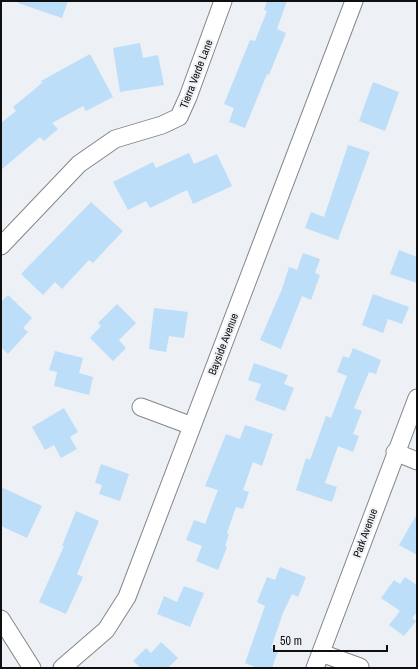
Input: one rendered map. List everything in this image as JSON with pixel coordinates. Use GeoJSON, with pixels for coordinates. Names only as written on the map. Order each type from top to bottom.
{"type":"FeatureCollection","features":[{"type":"Feature","properties":{"kind":"street","name":"Tierra Verde Lane"},"geometry":{"type":"LineString","coordinates":[[1,246],[79,164],[115,139],[162,125],[179,117],[188,97],[223,1]]}},
{"type":"Feature","properties":{"kind":"street","name":"Bayside Avenue"},"geometry":{"type":"LineString","coordinates":[[62,668],[106,630],[127,597],[354,1]]}},
{"type":"Feature","properties":{"kind":"street","name":"Park Avenue"},"geometry":{"type":"LineString","coordinates":[[318,661],[395,452],[417,398]]}},
{"type":"Feature","properties":{"kind":"street"},"geometry":{"type":"LineString","coordinates":[[141,406],[192,426]]}},
{"type":"Feature","properties":{"kind":"street"},"geometry":{"type":"LineString","coordinates":[[395,452],[417,460]]}},
{"type":"Feature","properties":{"kind":"street"},"geometry":{"type":"LineString","coordinates":[[1,619],[32,668]]}},
{"type":"Feature","properties":{"kind":"street"},"geometry":{"type":"LineString","coordinates":[[318,661],[360,667]]}},
{"type":"Feature","properties":{"kind":"building"},"geometry":{"type":"Polygon","coordinates":[[[19,1],[68,1],[62,18],[18,3],[19,1]]]}},
{"type":"Feature","properties":{"kind":"building"},"geometry":{"type":"Polygon","coordinates":[[[267,1],[287,1],[277,29],[286,33],[245,128],[229,122],[234,108],[224,104],[250,40],[255,41],[267,11],[264,10],[267,1]]]}},
{"type":"Feature","properties":{"kind":"building"},"geometry":{"type":"Polygon","coordinates":[[[140,43],[143,58],[158,55],[164,85],[120,92],[113,48],[140,43]]]}},
{"type":"Feature","properties":{"kind":"building"},"geometry":{"type":"Polygon","coordinates":[[[90,54],[113,97],[86,111],[83,106],[52,123],[58,129],[44,141],[40,137],[1,170],[1,123],[16,111],[13,107],[42,83],[41,81],[90,54]]]}},
{"type":"Feature","properties":{"kind":"building"},"geometry":{"type":"Polygon","coordinates":[[[373,82],[399,92],[385,131],[359,121],[373,82]]]}},
{"type":"Feature","properties":{"kind":"building"},"geometry":{"type":"Polygon","coordinates":[[[348,145],[370,152],[338,240],[305,228],[311,212],[324,217],[348,145]]]}},
{"type":"Feature","properties":{"kind":"building"},"geometry":{"type":"Polygon","coordinates":[[[189,153],[194,164],[217,154],[232,186],[193,204],[187,190],[150,208],[146,201],[128,210],[113,182],[153,162],[156,168],[189,153]]]}},
{"type":"Feature","properties":{"kind":"building"},"geometry":{"type":"Polygon","coordinates":[[[91,202],[123,231],[93,263],[89,260],[62,289],[55,282],[43,295],[21,274],[91,202]]]}},
{"type":"Feature","properties":{"kind":"building"},"geometry":{"type":"Polygon","coordinates":[[[399,250],[417,257],[417,283],[390,274],[399,250]]]}},
{"type":"Feature","properties":{"kind":"building"},"geometry":{"type":"Polygon","coordinates":[[[303,253],[320,259],[315,273],[320,275],[311,300],[302,296],[281,349],[260,340],[282,289],[289,267],[297,270],[303,253]]]}},
{"type":"Feature","properties":{"kind":"building"},"geometry":{"type":"Polygon","coordinates":[[[373,294],[409,307],[402,324],[388,319],[383,333],[362,325],[373,294]]]}},
{"type":"Feature","properties":{"kind":"building"},"geometry":{"type":"Polygon","coordinates":[[[8,295],[32,318],[23,328],[28,332],[8,354],[1,347],[1,302],[8,295]]]}},
{"type":"Feature","properties":{"kind":"building"},"geometry":{"type":"Polygon","coordinates":[[[117,304],[136,323],[119,340],[126,348],[113,361],[90,338],[101,326],[98,323],[117,304]]]}},
{"type":"Feature","properties":{"kind":"building"},"geometry":{"type":"Polygon","coordinates":[[[154,308],[188,312],[184,338],[169,336],[166,352],[149,349],[154,308]]]}},
{"type":"Feature","properties":{"kind":"building"},"geometry":{"type":"Polygon","coordinates":[[[353,348],[381,360],[376,374],[369,372],[354,408],[362,411],[353,434],[359,436],[353,452],[338,446],[325,483],[337,487],[332,502],[296,490],[306,458],[310,460],[326,416],[331,418],[347,376],[337,372],[343,356],[349,358],[353,348]]]}},
{"type":"Feature","properties":{"kind":"building"},"geometry":{"type":"Polygon","coordinates":[[[55,351],[83,358],[79,373],[93,377],[89,395],[54,386],[57,372],[49,370],[55,351]]]}},
{"type":"Feature","properties":{"kind":"building"},"geometry":{"type":"Polygon","coordinates":[[[254,363],[288,375],[284,384],[294,388],[285,411],[255,400],[261,384],[248,380],[254,363]]]}},
{"type":"Feature","properties":{"kind":"building"},"geometry":{"type":"Polygon","coordinates":[[[64,408],[78,432],[70,437],[77,449],[61,458],[54,445],[45,450],[32,427],[64,408]]]}},
{"type":"Feature","properties":{"kind":"building"},"geometry":{"type":"Polygon","coordinates":[[[245,425],[273,434],[262,466],[253,462],[243,490],[249,492],[243,509],[236,507],[227,533],[229,534],[225,546],[227,547],[218,570],[196,561],[202,546],[186,540],[194,520],[205,524],[218,490],[205,486],[226,434],[240,439],[245,425]]]}},
{"type":"Feature","properties":{"kind":"building"},"geometry":{"type":"Polygon","coordinates":[[[101,464],[129,474],[120,501],[99,494],[102,485],[95,483],[101,464]]]}},
{"type":"Feature","properties":{"kind":"building"},"geometry":{"type":"Polygon","coordinates":[[[1,487],[42,506],[27,538],[1,526],[1,487]]]}},
{"type":"Feature","properties":{"kind":"building"},"geometry":{"type":"Polygon","coordinates":[[[76,511],[99,521],[77,574],[83,577],[66,614],[39,602],[64,546],[62,546],[76,511]]]}},
{"type":"Feature","properties":{"kind":"building"},"geometry":{"type":"Polygon","coordinates":[[[417,514],[417,555],[399,545],[417,514]]]}},
{"type":"Feature","properties":{"kind":"building"},"geometry":{"type":"Polygon","coordinates":[[[280,567],[306,577],[298,597],[292,594],[283,613],[271,648],[278,651],[272,668],[257,668],[245,663],[265,606],[257,602],[267,577],[275,580],[280,567]]]}},
{"type":"Feature","properties":{"kind":"building"},"geometry":{"type":"Polygon","coordinates":[[[405,577],[417,585],[417,612],[412,618],[416,621],[404,636],[389,625],[400,611],[381,598],[394,580],[400,584],[405,577]]]}},
{"type":"Feature","properties":{"kind":"building"},"geometry":{"type":"Polygon","coordinates":[[[184,586],[204,593],[190,627],[157,614],[164,596],[177,602],[184,586]]]}},
{"type":"Feature","properties":{"kind":"building"},"geometry":{"type":"Polygon","coordinates":[[[161,642],[178,658],[168,668],[141,668],[133,661],[146,648],[151,653],[161,642]]]}}]}
